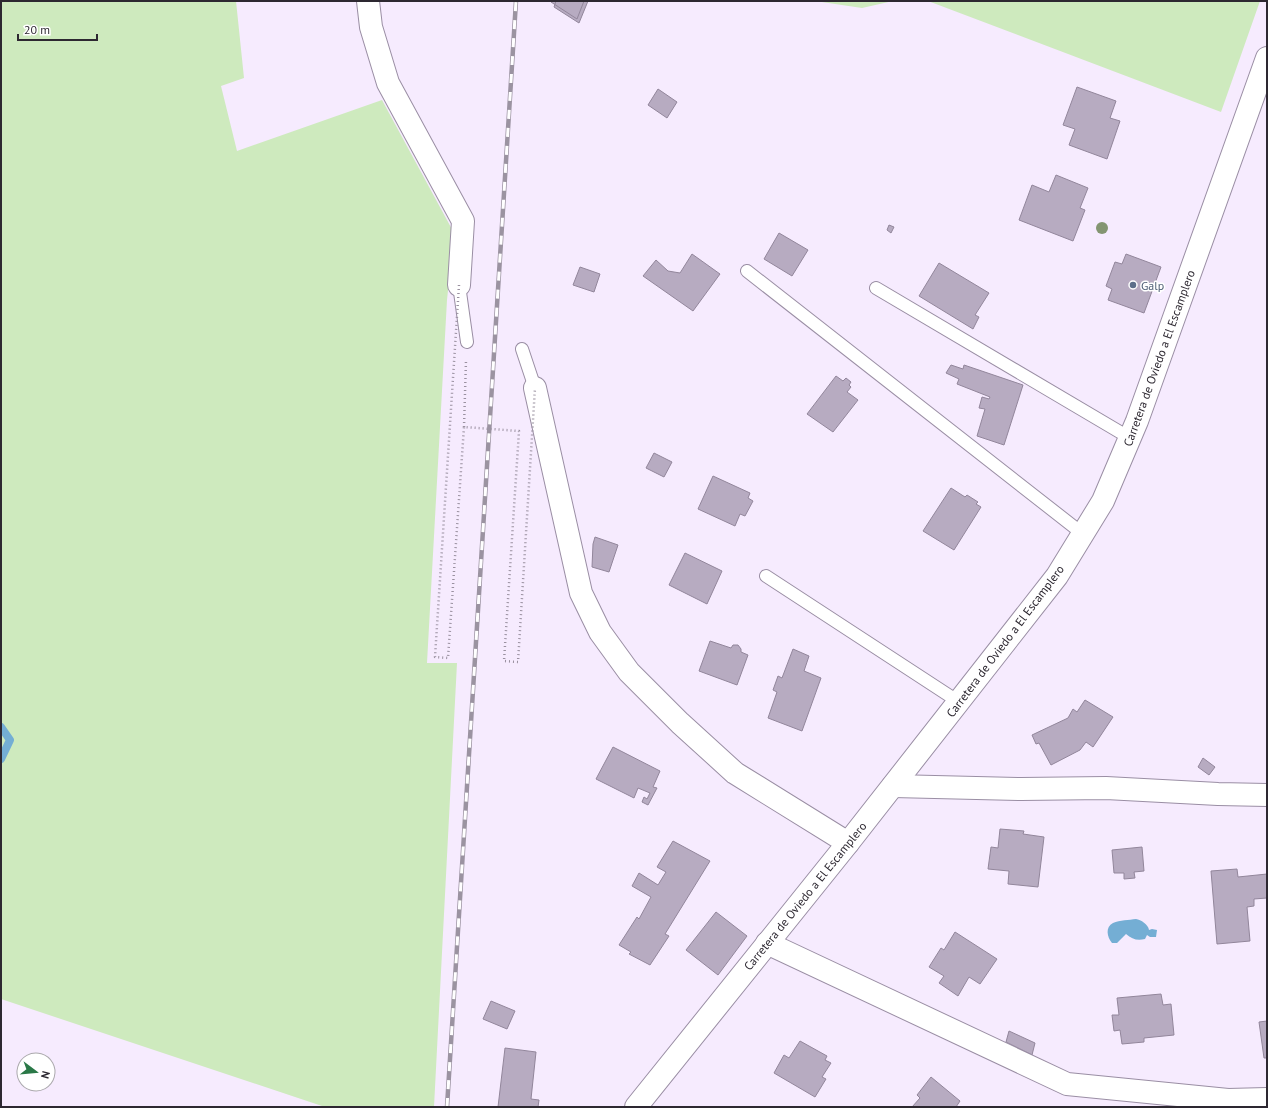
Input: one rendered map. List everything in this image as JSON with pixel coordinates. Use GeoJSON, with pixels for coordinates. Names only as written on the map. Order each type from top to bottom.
{"type":"FeatureCollection","features":[{"type":"Feature","properties":{"kind":"street"},"geometry":{"type":"LineString","coordinates":[[368,1],[371,27],[388,83],[463,221],[459,286]]}},
{"type":"Feature","properties":{"kind":"street","name":"Carretera de Oviedo a El Escamplero"},"geometry":{"type":"LineString","coordinates":[[636,1107],[848,843],[1057,576],[1103,501],[1130,438],[1267,58]]}},
{"type":"Feature","properties":{"kind":"street"},"geometry":{"type":"LineString","coordinates":[[535,388],[581,593],[600,632],[629,672],[680,723],[735,773],[848,843]]}},
{"type":"Feature","properties":{"kind":"street"},"geometry":{"type":"LineString","coordinates":[[893,786],[1021,789],[1106,788],[1267,795]]}},
{"type":"Feature","properties":{"kind":"street"},"geometry":{"type":"LineString","coordinates":[[767,943],[1067,1084],[1228,1100],[1267,1099]]}},
{"type":"Feature","properties":{"kind":"lane"},"geometry":{"type":"LineString","coordinates":[[747,271],[1083,534]]}},
{"type":"Feature","properties":{"kind":"lane"},"geometry":{"type":"LineString","coordinates":[[459,286],[466,342]]}},
{"type":"Feature","properties":{"kind":"lane"},"geometry":{"type":"LineString","coordinates":[[876,288],[1130,438]]}},
{"type":"Feature","properties":{"kind":"lane"},"geometry":{"type":"LineString","coordinates":[[522,350],[535,388]]}},
{"type":"Feature","properties":{"kind":"lane"},"geometry":{"type":"LineString","coordinates":[[766,576],[959,702]]}},
{"type":"Feature","properties":{"kind":"path"},"geometry":{"type":"LineString","coordinates":[[459,286],[435,658],[448,658],[464,428],[466,342]]}},
{"type":"Feature","properties":{"kind":"path"},"geometry":{"type":"LineString","coordinates":[[464,428],[519,431],[504,661],[518,662],[535,388]]}},
{"type":"Feature","properties":{"kind":"green space"},"geometry":{"type":"Polygon","coordinates":[[[1,1],[236,1],[244,78],[221,86],[237,151],[382,100],[454,233],[447,300],[427,663],[457,663],[434,1107],[325,1107],[1,999],[1,1]]]}},
{"type":"Feature","properties":{"kind":"green space"},"geometry":{"type":"Polygon","coordinates":[[[815,1],[893,1],[862,8],[815,1]]]}},
{"type":"Feature","properties":{"kind":"green space"},"geometry":{"type":"Polygon","coordinates":[[[928,1],[1260,1],[1221,112],[928,1]]]}},
{"type":"Feature","properties":{"kind":"water"},"geometry":{"type":"Polygon","coordinates":[[[1136,919],[1144,923],[1149,930],[1157,930],[1156,937],[1150,937],[1147,935],[1145,939],[1137,940],[1126,934],[1117,943],[1112,943],[1108,932],[1110,925],[1119,921],[1136,919]]]}},
{"type":"Feature","properties":{"kind":"building"},"geometry":{"type":"Polygon","coordinates":[[[556,1],[588,1],[579,23],[554,7],[556,1]]]}},
{"type":"Feature","properties":{"kind":"building"},"geometry":{"type":"Polygon","coordinates":[[[584,1],[577,19],[551,2],[584,1]]]}},
{"type":"Feature","properties":{"kind":"building"},"geometry":{"type":"Polygon","coordinates":[[[1077,87],[1116,101],[1110,118],[1120,121],[1107,159],[1069,145],[1075,129],[1063,125],[1077,87]]]}},
{"type":"Feature","properties":{"kind":"building"},"geometry":{"type":"Polygon","coordinates":[[[658,89],[677,102],[667,118],[648,105],[658,89]]]}},
{"type":"Feature","properties":{"kind":"building"},"geometry":{"type":"Polygon","coordinates":[[[1056,175],[1088,188],[1080,208],[1085,210],[1073,241],[1019,220],[1032,185],[1049,192],[1056,175]]]}},
{"type":"Feature","properties":{"kind":"building"},"geometry":{"type":"Polygon","coordinates":[[[889,225],[894,227],[891,233],[887,230],[889,225]]]}},
{"type":"Feature","properties":{"kind":"building"},"geometry":{"type":"Polygon","coordinates":[[[779,233],[808,250],[792,276],[764,259],[779,233]]]}},
{"type":"Feature","properties":{"kind":"building"},"geometry":{"type":"Polygon","coordinates":[[[692,254],[720,274],[693,311],[643,276],[656,260],[668,271],[680,273],[692,254]]]}},
{"type":"Feature","properties":{"kind":"building"},"geometry":{"type":"Polygon","coordinates":[[[1126,254],[1161,267],[1144,313],[1108,300],[1112,289],[1106,286],[1115,262],[1122,264],[1126,254]]]}},
{"type":"Feature","properties":{"kind":"building"},"geometry":{"type":"Polygon","coordinates":[[[939,263],[989,293],[975,315],[979,317],[973,329],[919,296],[939,263]]]}},
{"type":"Feature","properties":{"kind":"building"},"geometry":{"type":"Polygon","coordinates":[[[580,267],[600,274],[594,292],[573,285],[580,267]]]}},
{"type":"Feature","properties":{"kind":"building"},"geometry":{"type":"Polygon","coordinates":[[[951,365],[963,369],[964,365],[1023,385],[1004,445],[977,436],[985,409],[979,408],[982,397],[989,399],[990,397],[957,384],[959,379],[946,373],[951,365]]]}},
{"type":"Feature","properties":{"kind":"building"},"geometry":{"type":"Polygon","coordinates":[[[836,376],[843,381],[846,378],[851,382],[849,385],[851,387],[847,392],[858,400],[833,432],[807,414],[836,376]]]}},
{"type":"Feature","properties":{"kind":"building"},"geometry":{"type":"Polygon","coordinates":[[[654,453],[672,462],[664,477],[646,468],[654,453]]]}},
{"type":"Feature","properties":{"kind":"building"},"geometry":{"type":"Polygon","coordinates":[[[713,476],[750,493],[748,498],[753,501],[745,516],[740,514],[735,526],[698,509],[713,476]]]}},
{"type":"Feature","properties":{"kind":"building"},"geometry":{"type":"Polygon","coordinates":[[[951,488],[965,497],[967,495],[978,502],[976,504],[981,507],[954,550],[923,531],[951,488]]]}},
{"type":"Feature","properties":{"kind":"building"},"geometry":{"type":"Polygon","coordinates":[[[595,537],[618,545],[609,572],[592,567],[593,544],[595,537]]]}},
{"type":"Feature","properties":{"kind":"building"},"geometry":{"type":"Polygon","coordinates":[[[685,553],[722,571],[707,604],[669,585],[685,553]]]}},
{"type":"Feature","properties":{"kind":"building"},"geometry":{"type":"Polygon","coordinates":[[[710,641],[731,648],[733,645],[738,645],[741,652],[748,655],[737,685],[699,671],[710,641]]]}},
{"type":"Feature","properties":{"kind":"building"},"geometry":{"type":"Polygon","coordinates":[[[793,649],[809,656],[804,671],[821,678],[802,731],[768,718],[777,692],[773,690],[778,676],[782,678],[793,649]]]}},
{"type":"Feature","properties":{"kind":"building"},"geometry":{"type":"Polygon","coordinates":[[[1085,700],[1113,717],[1093,747],[1086,742],[1080,750],[1051,765],[1039,743],[1036,744],[1032,735],[1068,718],[1073,709],[1077,712],[1085,700]]]}},
{"type":"Feature","properties":{"kind":"building"},"geometry":{"type":"Polygon","coordinates":[[[613,747],[660,771],[653,787],[657,788],[648,805],[642,802],[644,797],[647,799],[650,793],[638,788],[634,798],[596,779],[613,747]]]}},
{"type":"Feature","properties":{"kind":"building"},"geometry":{"type":"Polygon","coordinates":[[[1203,758],[1215,767],[1209,775],[1198,767],[1203,758]]]}},
{"type":"Feature","properties":{"kind":"building"},"geometry":{"type":"Polygon","coordinates":[[[1000,829],[1024,831],[1023,834],[1044,837],[1038,887],[1008,884],[1009,871],[988,869],[991,847],[998,848],[1000,829]]]}},
{"type":"Feature","properties":{"kind":"building"},"geometry":{"type":"Polygon","coordinates":[[[673,841],[710,861],[665,934],[669,936],[650,965],[629,954],[631,952],[619,945],[637,917],[639,919],[651,897],[632,886],[639,873],[658,885],[666,872],[657,867],[673,841]]]}},
{"type":"Feature","properties":{"kind":"building"},"geometry":{"type":"Polygon","coordinates":[[[1142,847],[1144,871],[1134,872],[1135,878],[1124,879],[1124,873],[1114,873],[1112,850],[1142,847]]]}},
{"type":"Feature","properties":{"kind":"building"},"geometry":{"type":"Polygon","coordinates":[[[1237,869],[1238,877],[1267,874],[1267,898],[1254,899],[1254,906],[1247,907],[1250,941],[1217,944],[1211,871],[1237,869]]]}},
{"type":"Feature","properties":{"kind":"building"},"geometry":{"type":"Polygon","coordinates":[[[716,912],[747,936],[718,975],[686,950],[716,912]]]}},
{"type":"Feature","properties":{"kind":"building"},"geometry":{"type":"Polygon","coordinates":[[[955,932],[997,959],[980,984],[969,977],[958,996],[939,983],[944,976],[929,967],[941,948],[944,950],[955,932]]]}},
{"type":"Feature","properties":{"kind":"building"},"geometry":{"type":"Polygon","coordinates":[[[1161,994],[1163,1005],[1171,1004],[1174,1035],[1144,1038],[1144,1042],[1122,1044],[1120,1030],[1114,1031],[1112,1015],[1119,1015],[1117,998],[1161,994]]]}},
{"type":"Feature","properties":{"kind":"building"},"geometry":{"type":"Polygon","coordinates":[[[491,1001],[515,1011],[507,1029],[483,1019],[491,1001]]]}},
{"type":"Feature","properties":{"kind":"building"},"geometry":{"type":"Polygon","coordinates":[[[1267,1021],[1267,1058],[1264,1058],[1259,1022],[1267,1021]]]}},
{"type":"Feature","properties":{"kind":"building"},"geometry":{"type":"Polygon","coordinates":[[[1009,1031],[1035,1043],[1032,1055],[1006,1042],[1009,1031]]]}},
{"type":"Feature","properties":{"kind":"building"},"geometry":{"type":"Polygon","coordinates":[[[800,1041],[827,1056],[825,1060],[831,1063],[822,1077],[826,1079],[815,1097],[774,1073],[784,1055],[789,1058],[800,1041]]]}},
{"type":"Feature","properties":{"kind":"building"},"geometry":{"type":"Polygon","coordinates":[[[505,1048],[536,1052],[531,1099],[539,1100],[538,1107],[498,1107],[505,1048]]]}},
{"type":"Feature","properties":{"kind":"building"},"geometry":{"type":"Polygon","coordinates":[[[931,1077],[960,1101],[956,1107],[912,1107],[920,1098],[917,1095],[931,1077]]]}},
{"type":"Feature","properties":{"kind":"waterway"},"geometry":{"type":"LineString","coordinates":[[1,727],[10,740],[1,759]]}},
{"type":"Feature","properties":{"kind":"railway"},"geometry":{"type":"LineString","coordinates":[[447,1107],[516,1]]}},
{"type":"Feature","properties":{"kind":"place","name":"Galp"},"geometry":{"type":"Point","coordinates":[1133,285]}}]}
